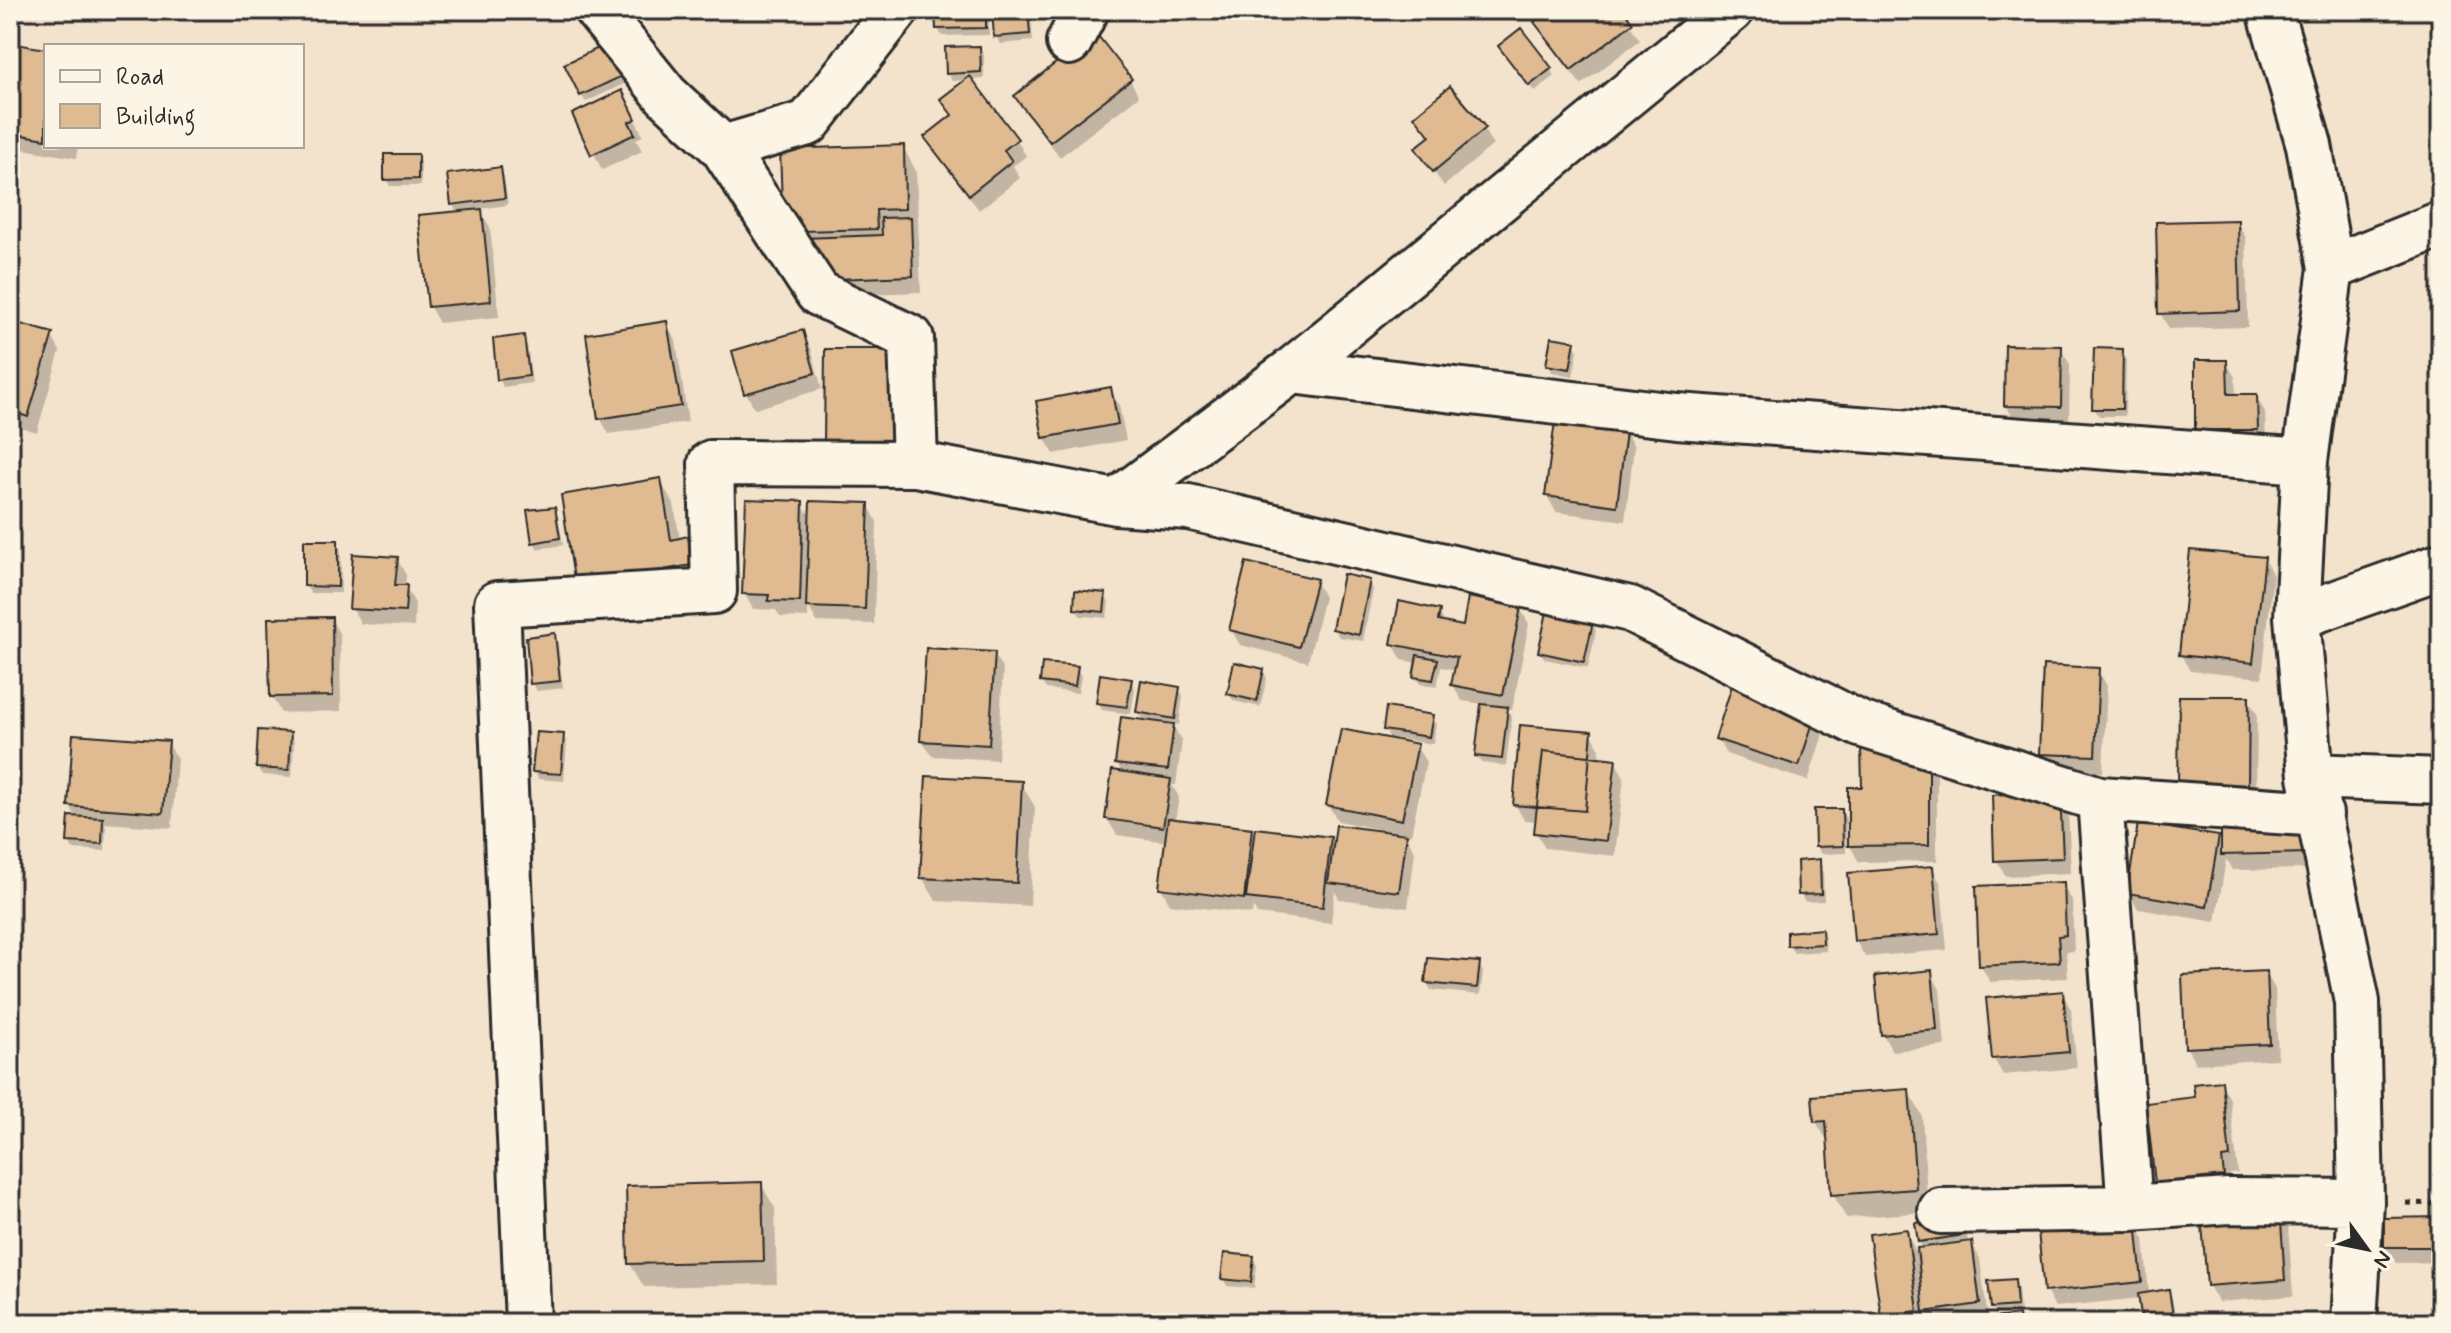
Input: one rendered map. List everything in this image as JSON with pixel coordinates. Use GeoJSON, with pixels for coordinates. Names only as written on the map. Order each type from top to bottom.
{"type":"FeatureCollection","features":[{"type":"Feature","properties":{"kind":"street"},"geometry":{"type":"LineString","coordinates":[[597,10],[666,95],[723,148],[818,293],[911,338],[915,464]]}},
{"type":"Feature","properties":{"kind":"street"},"geometry":{"type":"LineString","coordinates":[[723,148],[808,123],[896,10]]}},
{"type":"Feature","properties":{"kind":"street"},"geometry":{"type":"LineString","coordinates":[[1116,502],[1291,371],[1731,10]]}},
{"type":"Feature","properties":{"kind":"street"},"geometry":{"type":"LineString","coordinates":[[2270,10],[2309,145],[2331,268],[2305,461],[2297,617],[2316,795],[2357,1002],[2361,1202],[2354,1323]]}},
{"type":"Feature","properties":{"kind":"street"},"geometry":{"type":"LineString","coordinates":[[2331,268],[2441,224]]}},
{"type":"Feature","properties":{"kind":"street"},"geometry":{"type":"LineString","coordinates":[[1291,371],[1677,416],[2305,461]]}},
{"type":"Feature","properties":{"kind":"street"},"geometry":{"type":"LineString","coordinates":[[528,1323],[497,604],[714,591],[711,463],[915,464],[1116,502],[1188,507],[1630,609],[1860,724],[2100,799],[2316,795],[2441,781]]}},
{"type":"Feature","properties":{"kind":"street"},"geometry":{"type":"LineString","coordinates":[[2297,617],[2441,566]]}},
{"type":"Feature","properties":{"kind":"street"},"geometry":{"type":"LineString","coordinates":[[2100,799],[2130,1208]]}},
{"type":"Feature","properties":{"kind":"street"},"geometry":{"type":"LineString","coordinates":[[1941,1211],[2130,1208],[2229,1201],[2361,1202]]}},
{"type":"Feature","properties":{"kind":"building"},"geometry":{"type":"Polygon","coordinates":[[[935,10],[986,10],[986,28],[936,29],[935,10]]]}},
{"type":"Feature","properties":{"kind":"building"},"geometry":{"type":"Polygon","coordinates":[[[992,10],[1028,10],[1030,34],[994,37],[992,10]]]}},
{"type":"Feature","properties":{"kind":"building"},"geometry":{"type":"Polygon","coordinates":[[[1549,10],[1623,10],[1633,23],[1571,70],[1534,22],[1549,10]]]}},
{"type":"Feature","properties":{"kind":"building"},"geometry":{"type":"Polygon","coordinates":[[[1521,28],[1552,68],[1529,86],[1498,46],[1521,28]]]}},
{"type":"Feature","properties":{"kind":"building"},"geometry":{"type":"Polygon","coordinates":[[[1095,32],[1132,79],[1050,142],[1014,96],[1095,32]]]}},
{"type":"Feature","properties":{"kind":"building"},"geometry":{"type":"Polygon","coordinates":[[[10,43],[44,49],[44,139],[10,133],[10,43]]]}},
{"type":"Feature","properties":{"kind":"building"},"geometry":{"type":"Polygon","coordinates":[[[607,44],[622,76],[580,96],[564,64],[607,44]]]}},
{"type":"Feature","properties":{"kind":"building"},"geometry":{"type":"Polygon","coordinates":[[[980,46],[981,72],[946,74],[945,47],[980,46]]]}},
{"type":"Feature","properties":{"kind":"building"},"geometry":{"type":"Polygon","coordinates":[[[970,76],[1018,139],[1004,150],[1012,161],[969,195],[924,137],[952,115],[940,99],[970,76]]]}},
{"type":"Feature","properties":{"kind":"building"},"geometry":{"type":"Polygon","coordinates":[[[1450,86],[1486,128],[1433,172],[1415,148],[1430,136],[1414,116],[1450,86]]]}},
{"type":"Feature","properties":{"kind":"building"},"geometry":{"type":"Polygon","coordinates":[[[622,90],[636,119],[629,122],[635,134],[591,155],[572,114],[622,90]]]}},
{"type":"Feature","properties":{"kind":"building"},"geometry":{"type":"Polygon","coordinates":[[[904,145],[905,209],[876,210],[877,229],[801,231],[782,206],[780,149],[904,145]]]}},
{"type":"Feature","properties":{"kind":"building"},"geometry":{"type":"Polygon","coordinates":[[[384,154],[418,154],[418,179],[384,180],[384,154]]]}},
{"type":"Feature","properties":{"kind":"building"},"geometry":{"type":"Polygon","coordinates":[[[501,167],[505,198],[451,205],[447,174],[501,167]]]}},
{"type":"Feature","properties":{"kind":"building"},"geometry":{"type":"Polygon","coordinates":[[[482,209],[491,301],[428,307],[418,215],[482,209]]]}},
{"type":"Feature","properties":{"kind":"building"},"geometry":{"type":"Polygon","coordinates":[[[911,217],[913,276],[834,279],[804,238],[882,235],[881,218],[911,217]]]}},
{"type":"Feature","properties":{"kind":"building"},"geometry":{"type":"Polygon","coordinates":[[[2238,220],[2240,311],[2158,314],[2156,222],[2238,220]]]}},
{"type":"Feature","properties":{"kind":"building"},"geometry":{"type":"Polygon","coordinates":[[[10,321],[53,333],[28,417],[10,411],[10,321]]]}},
{"type":"Feature","properties":{"kind":"building"},"geometry":{"type":"Polygon","coordinates":[[[667,321],[681,406],[598,419],[586,334],[667,321]]]}},
{"type":"Feature","properties":{"kind":"building"},"geometry":{"type":"Polygon","coordinates":[[[803,330],[815,373],[744,394],[732,351],[803,330]]]}},
{"type":"Feature","properties":{"kind":"building"},"geometry":{"type":"Polygon","coordinates":[[[524,335],[529,376],[497,380],[493,339],[524,335]]]}},
{"type":"Feature","properties":{"kind":"building"},"geometry":{"type":"Polygon","coordinates":[[[1551,337],[1575,341],[1570,369],[1546,365],[1551,337]]]}},
{"type":"Feature","properties":{"kind":"building"},"geometry":{"type":"Polygon","coordinates":[[[2005,345],[2062,346],[2061,407],[2004,406],[2005,345]]]}},
{"type":"Feature","properties":{"kind":"building"},"geometry":{"type":"Polygon","coordinates":[[[2094,348],[2123,349],[2122,409],[2092,409],[2094,348]]]}},
{"type":"Feature","properties":{"kind":"building"},"geometry":{"type":"Polygon","coordinates":[[[825,349],[900,349],[900,444],[824,444],[825,349]]]}},
{"type":"Feature","properties":{"kind":"building"},"geometry":{"type":"Polygon","coordinates":[[[2195,360],[2227,360],[2228,394],[2257,394],[2258,430],[2195,430],[2195,360]]]}},
{"type":"Feature","properties":{"kind":"building"},"geometry":{"type":"Polygon","coordinates":[[[1111,387],[1118,424],[1043,438],[1036,401],[1111,387]]]}},
{"type":"Feature","properties":{"kind":"building"},"geometry":{"type":"Polygon","coordinates":[[[1555,421],[1626,430],[1617,506],[1545,496],[1555,421]]]}},
{"type":"Feature","properties":{"kind":"building"},"geometry":{"type":"Polygon","coordinates":[[[661,478],[671,540],[688,536],[692,565],[575,585],[561,495],[661,478]]]}},
{"type":"Feature","properties":{"kind":"building"},"geometry":{"type":"Polygon","coordinates":[[[746,499],[803,501],[800,602],[768,601],[769,595],[742,594],[746,499]]]}},
{"type":"Feature","properties":{"kind":"building"},"geometry":{"type":"Polygon","coordinates":[[[810,501],[869,503],[865,609],[806,607],[810,501]]]}},
{"type":"Feature","properties":{"kind":"building"},"geometry":{"type":"Polygon","coordinates":[[[555,507],[560,538],[532,543],[527,510],[555,507]]]}},
{"type":"Feature","properties":{"kind":"building"},"geometry":{"type":"Polygon","coordinates":[[[304,540],[338,540],[338,587],[304,586],[304,540]]]}},
{"type":"Feature","properties":{"kind":"building"},"geometry":{"type":"Polygon","coordinates":[[[2190,550],[2265,557],[2253,663],[2179,655],[2190,550]]]}},
{"type":"Feature","properties":{"kind":"building"},"geometry":{"type":"Polygon","coordinates":[[[353,554],[398,557],[395,585],[407,585],[405,612],[349,609],[353,554]]]}},
{"type":"Feature","properties":{"kind":"building"},"geometry":{"type":"Polygon","coordinates":[[[1246,562],[1317,579],[1299,647],[1229,630],[1246,562]]]}},
{"type":"Feature","properties":{"kind":"building"},"geometry":{"type":"Polygon","coordinates":[[[1343,574],[1370,580],[1359,635],[1332,629],[1343,574]]]}},
{"type":"Feature","properties":{"kind":"building"},"geometry":{"type":"Polygon","coordinates":[[[1075,590],[1106,593],[1104,612],[1074,609],[1075,590]]]}},
{"type":"Feature","properties":{"kind":"building"},"geometry":{"type":"Polygon","coordinates":[[[1468,597],[1521,607],[1503,695],[1451,685],[1457,657],[1391,644],[1399,601],[1440,610],[1438,621],[1463,626],[1468,597]]]}},
{"type":"Feature","properties":{"kind":"building"},"geometry":{"type":"Polygon","coordinates":[[[1547,612],[1593,622],[1584,662],[1538,652],[1547,612]]]}},
{"type":"Feature","properties":{"kind":"building"},"geometry":{"type":"Polygon","coordinates":[[[332,617],[333,696],[270,697],[268,618],[332,617]]]}},
{"type":"Feature","properties":{"kind":"building"},"geometry":{"type":"Polygon","coordinates":[[[555,633],[560,681],[530,684],[526,637],[555,633]]]}},
{"type":"Feature","properties":{"kind":"building"},"geometry":{"type":"Polygon","coordinates":[[[926,648],[995,652],[989,745],[920,741],[926,648]]]}},
{"type":"Feature","properties":{"kind":"building"},"geometry":{"type":"Polygon","coordinates":[[[1417,655],[1438,659],[1433,680],[1413,677],[1417,655]]]}},
{"type":"Feature","properties":{"kind":"building"},"geometry":{"type":"Polygon","coordinates":[[[1234,662],[1264,669],[1257,701],[1227,694],[1234,662]]]}},
{"type":"Feature","properties":{"kind":"building"},"geometry":{"type":"Polygon","coordinates":[[[1042,663],[1078,666],[1075,686],[1040,682],[1042,663]]]}},
{"type":"Feature","properties":{"kind":"building"},"geometry":{"type":"Polygon","coordinates":[[[2043,665],[2099,668],[2095,756],[2039,754],[2043,665]]]}},
{"type":"Feature","properties":{"kind":"building"},"geometry":{"type":"Polygon","coordinates":[[[1100,674],[1132,679],[1127,707],[1096,703],[1100,674]]]}},
{"type":"Feature","properties":{"kind":"building"},"geometry":{"type":"Polygon","coordinates":[[[1141,680],[1180,687],[1175,719],[1136,712],[1141,680]]]}},
{"type":"Feature","properties":{"kind":"building"},"geometry":{"type":"Polygon","coordinates":[[[1733,682],[1817,710],[1799,766],[1715,739],[1733,682]]]}},
{"type":"Feature","properties":{"kind":"building"},"geometry":{"type":"Polygon","coordinates":[[[2179,696],[2249,696],[2248,786],[2178,786],[2179,696]]]}},
{"type":"Feature","properties":{"kind":"building"},"geometry":{"type":"Polygon","coordinates":[[[1481,704],[1508,707],[1502,759],[1475,756],[1481,704]]]}},
{"type":"Feature","properties":{"kind":"building"},"geometry":{"type":"Polygon","coordinates":[[[1386,707],[1433,715],[1429,737],[1383,730],[1386,707]]]}},
{"type":"Feature","properties":{"kind":"building"},"geometry":{"type":"Polygon","coordinates":[[[1121,717],[1174,724],[1168,770],[1115,764],[1121,717]]]}},
{"type":"Feature","properties":{"kind":"building"},"geometry":{"type":"Polygon","coordinates":[[[1520,725],[1592,731],[1585,811],[1513,805],[1520,725]]]}},
{"type":"Feature","properties":{"kind":"building"},"geometry":{"type":"Polygon","coordinates":[[[1341,729],[1418,744],[1402,820],[1326,805],[1341,729]]]}},
{"type":"Feature","properties":{"kind":"building"},"geometry":{"type":"Polygon","coordinates":[[[258,730],[291,732],[289,770],[256,768],[258,730]]]}},
{"type":"Feature","properties":{"kind":"building"},"geometry":{"type":"Polygon","coordinates":[[[536,732],[564,734],[561,774],[532,772],[536,732]]]}},
{"type":"Feature","properties":{"kind":"building"},"geometry":{"type":"Polygon","coordinates":[[[73,734],[169,741],[163,813],[68,806],[73,734]]]}},
{"type":"Feature","properties":{"kind":"building"},"geometry":{"type":"Polygon","coordinates":[[[1861,745],[1929,753],[1929,845],[1848,846],[1848,787],[1862,787],[1861,745]]]}},
{"type":"Feature","properties":{"kind":"building"},"geometry":{"type":"Polygon","coordinates":[[[1543,751],[1616,759],[1606,841],[1534,833],[1543,751]]]}},
{"type":"Feature","properties":{"kind":"building"},"geometry":{"type":"Polygon","coordinates":[[[1112,770],[1171,779],[1163,827],[1105,819],[1112,770]]]}},
{"type":"Feature","properties":{"kind":"building"},"geometry":{"type":"Polygon","coordinates":[[[926,776],[1022,781],[1017,883],[920,878],[926,776]]]}},
{"type":"Feature","properties":{"kind":"building"},"geometry":{"type":"Polygon","coordinates":[[[2060,791],[2063,858],[1994,861],[1992,795],[2060,791]]]}},
{"type":"Feature","properties":{"kind":"building"},"geometry":{"type":"Polygon","coordinates":[[[1814,809],[1842,809],[1843,846],[1815,847],[1814,809]]]}},
{"type":"Feature","properties":{"kind":"building"},"geometry":{"type":"Polygon","coordinates":[[[69,816],[103,818],[102,844],[67,842],[69,816]]]}},
{"type":"Feature","properties":{"kind":"building"},"geometry":{"type":"Polygon","coordinates":[[[1168,818],[1252,828],[1244,899],[1159,888],[1168,818]]]}},
{"type":"Feature","properties":{"kind":"building"},"geometry":{"type":"Polygon","coordinates":[[[2306,822],[2307,853],[2221,855],[2221,823],[2306,822]]]}},
{"type":"Feature","properties":{"kind":"building"},"geometry":{"type":"Polygon","coordinates":[[[2138,823],[2219,836],[2207,906],[2127,893],[2138,823]]]}},
{"type":"Feature","properties":{"kind":"building"},"geometry":{"type":"Polygon","coordinates":[[[1336,825],[1407,834],[1399,892],[1328,883],[1336,825]]]}},
{"type":"Feature","properties":{"kind":"building"},"geometry":{"type":"Polygon","coordinates":[[[1255,828],[1331,837],[1323,907],[1246,898],[1255,828]]]}},
{"type":"Feature","properties":{"kind":"building"},"geometry":{"type":"Polygon","coordinates":[[[1820,859],[1821,894],[1798,895],[1797,861],[1820,859]]]}},
{"type":"Feature","properties":{"kind":"building"},"geometry":{"type":"Polygon","coordinates":[[[1933,866],[1939,934],[1854,941],[1848,873],[1933,866]]]}},
{"type":"Feature","properties":{"kind":"building"},"geometry":{"type":"Polygon","coordinates":[[[2064,882],[2066,935],[2058,936],[2060,962],[1979,966],[1976,886],[2064,882]]]}},
{"type":"Feature","properties":{"kind":"building"},"geometry":{"type":"Polygon","coordinates":[[[1822,929],[1823,944],[1787,946],[1787,932],[1822,929]]]}},
{"type":"Feature","properties":{"kind":"building"},"geometry":{"type":"Polygon","coordinates":[[[1428,958],[1480,962],[1477,988],[1425,983],[1428,958]]]}},
{"type":"Feature","properties":{"kind":"building"},"geometry":{"type":"Polygon","coordinates":[[[1932,970],[1937,1030],[1881,1035],[1875,976],[1932,970]]]}},
{"type":"Feature","properties":{"kind":"building"},"geometry":{"type":"Polygon","coordinates":[[[2267,971],[2270,1044],[2185,1048],[2182,975],[2267,971]]]}},
{"type":"Feature","properties":{"kind":"building"},"geometry":{"type":"Polygon","coordinates":[[[2063,991],[2069,1052],[1992,1059],[1986,998],[2063,991]]]}},
{"type":"Feature","properties":{"kind":"building"},"geometry":{"type":"Polygon","coordinates":[[[2222,1081],[2230,1157],[2222,1158],[2224,1176],[2155,1183],[2146,1103],[2195,1097],[2193,1084],[2222,1081]]]}},
{"type":"Feature","properties":{"kind":"building"},"geometry":{"type":"Polygon","coordinates":[[[1909,1089],[1916,1189],[1831,1195],[1826,1121],[1814,1122],[1812,1096],[1909,1089]]]}},
{"type":"Feature","properties":{"kind":"building"},"geometry":{"type":"Polygon","coordinates":[[[762,1182],[764,1261],[628,1264],[626,1186],[762,1182]]]}},
{"type":"Feature","properties":{"kind":"building"},"geometry":{"type":"Polygon","coordinates":[[[2280,1207],[2285,1280],[2207,1286],[2201,1212],[2280,1207]]]}},
{"type":"Feature","properties":{"kind":"building"},"geometry":{"type":"Polygon","coordinates":[[[1962,1216],[1965,1235],[1918,1242],[1915,1223],[1962,1216]]]}},
{"type":"Feature","properties":{"kind":"building"},"geometry":{"type":"Polygon","coordinates":[[[2441,1217],[2441,1247],[2384,1247],[2384,1218],[2441,1217]]]}},
{"type":"Feature","properties":{"kind":"building"},"geometry":{"type":"Polygon","coordinates":[[[2136,1221],[2142,1282],[2044,1292],[2038,1231],[2136,1221]]]}},
{"type":"Feature","properties":{"kind":"building"},"geometry":{"type":"Polygon","coordinates":[[[1907,1229],[1918,1311],[1881,1316],[1869,1234],[1907,1229]]]}},
{"type":"Feature","properties":{"kind":"building"},"geometry":{"type":"Polygon","coordinates":[[[1972,1241],[1980,1304],[1924,1312],[1917,1248],[1972,1241]]]}},
{"type":"Feature","properties":{"kind":"building"},"geometry":{"type":"Polygon","coordinates":[[[1224,1253],[1254,1256],[1251,1282],[1221,1279],[1224,1253]]]}},
{"type":"Feature","properties":{"kind":"building"},"geometry":{"type":"Polygon","coordinates":[[[2015,1279],[2017,1306],[1991,1308],[1988,1281],[2015,1279]]]}},
{"type":"Feature","properties":{"kind":"building"},"geometry":{"type":"Polygon","coordinates":[[[2169,1289],[2174,1323],[2142,1323],[2138,1294],[2169,1289]]]}},
{"type":"Feature","properties":{"kind":"building"},"geometry":{"type":"Polygon","coordinates":[[[2019,1315],[2020,1323],[1993,1323],[1993,1318],[2019,1315]]]}}]}
